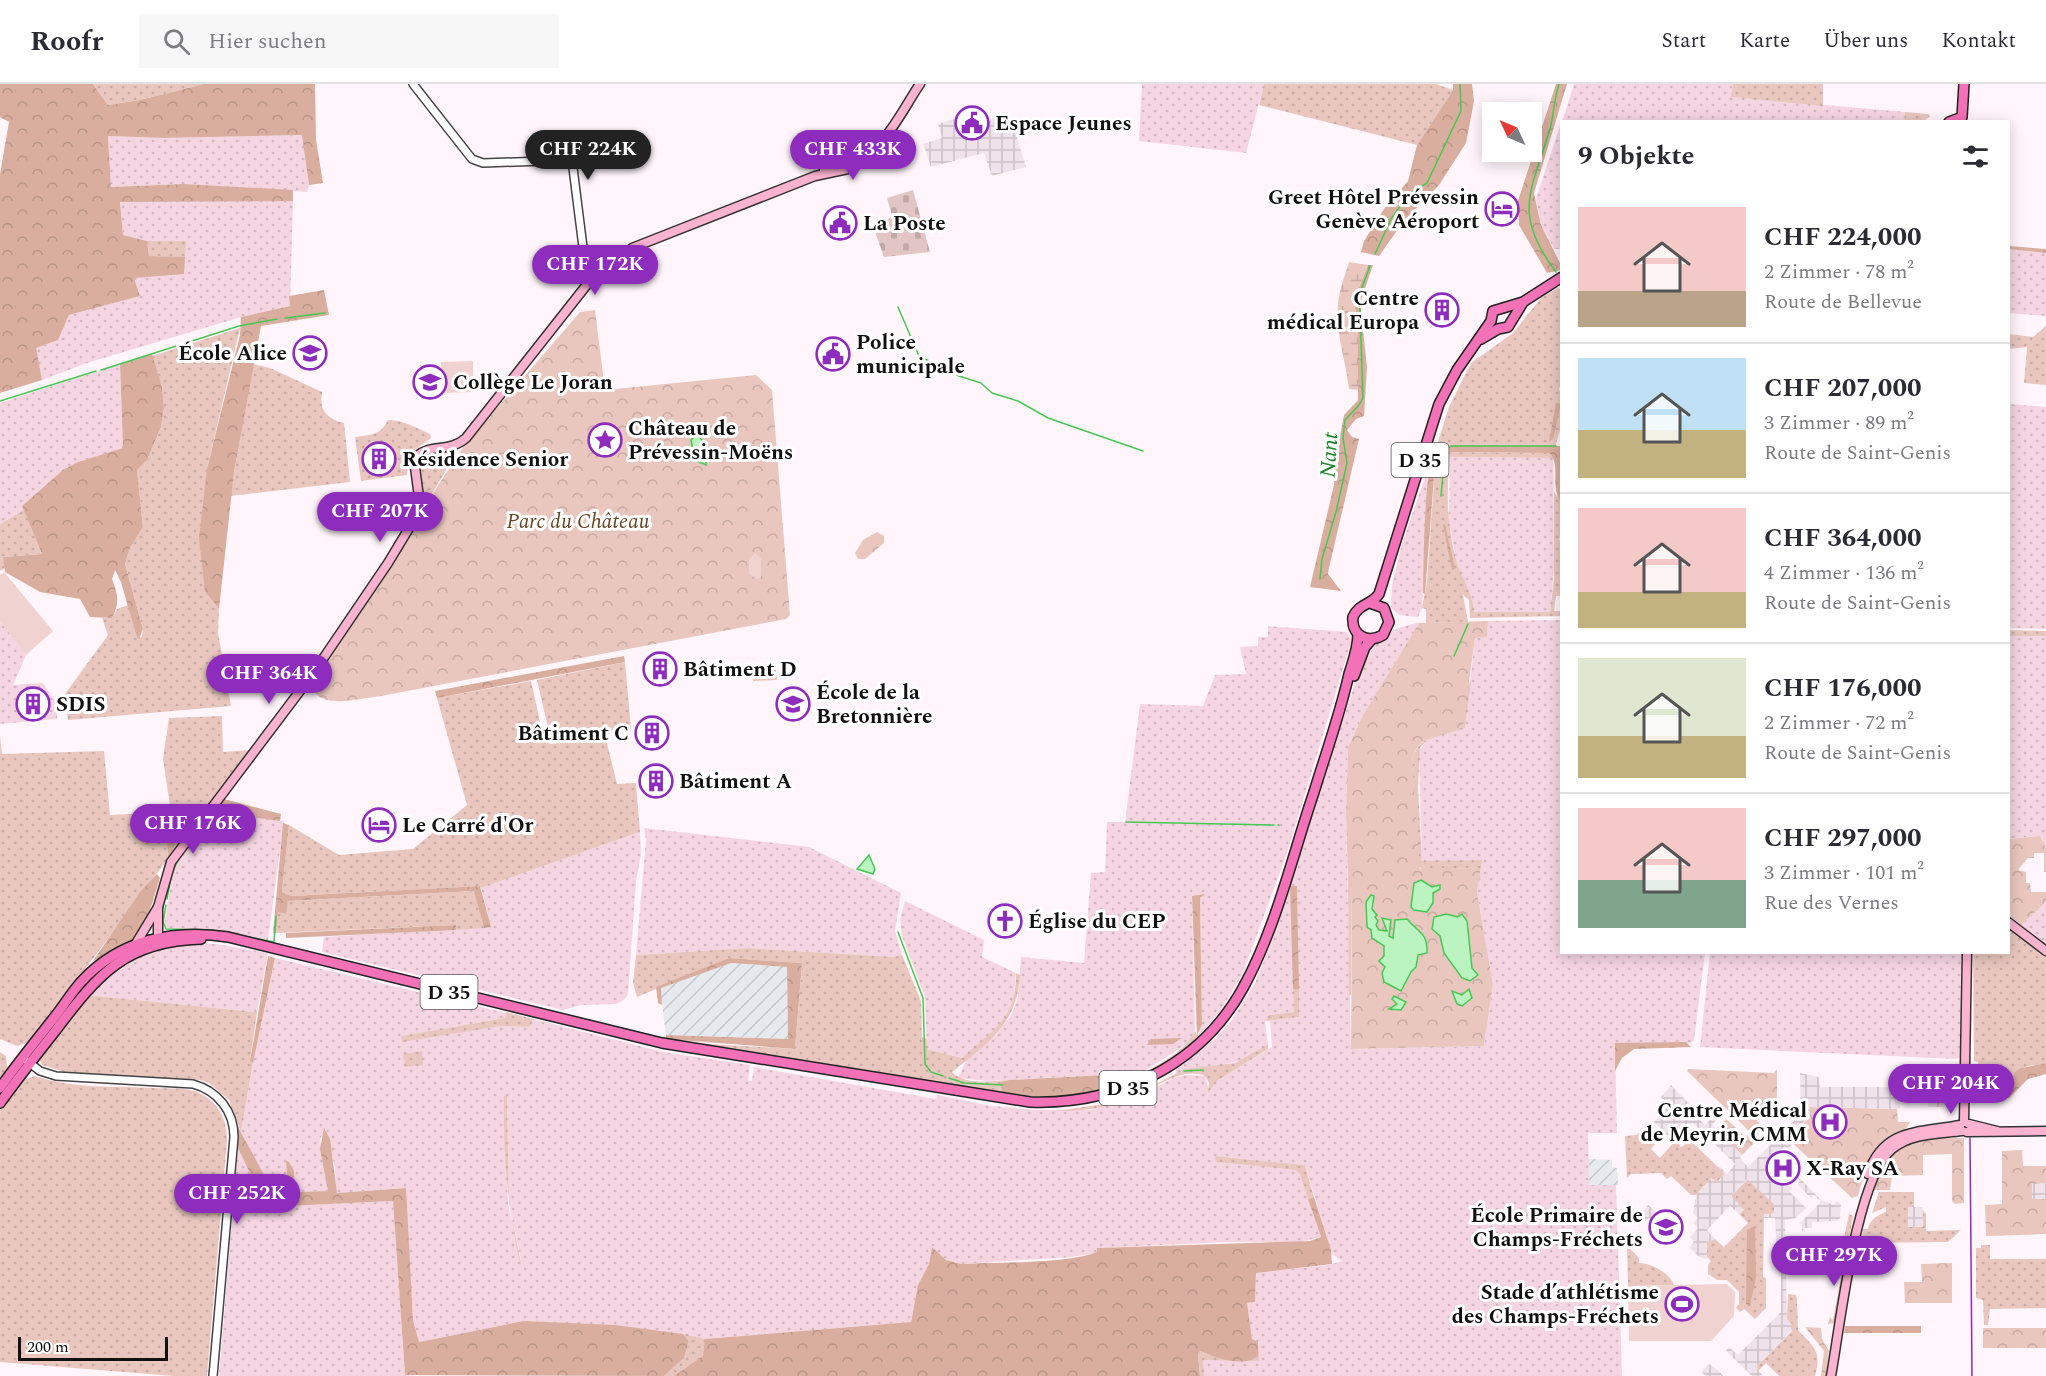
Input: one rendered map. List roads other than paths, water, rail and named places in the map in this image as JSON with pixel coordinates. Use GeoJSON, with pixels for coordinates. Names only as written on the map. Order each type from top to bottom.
{"type":"FeatureCollection","features":[{"type":"Feature","properties":{"kind":"main road"},"geometry":{"type":"LineString","coordinates":[[849,160],[867,150],[901,113],[920,84]]}},
{"type":"Feature","properties":{"kind":"main road"},"geometry":{"type":"LineString","coordinates":[[1962,119],[1964,84]]}},
{"type":"Feature","properties":{"kind":"main road"},"geometry":{"type":"LineString","coordinates":[[838,166],[839,156],[849,160]]}},
{"type":"Feature","properties":{"kind":"main road"},"geometry":{"type":"LineString","coordinates":[[153,941],[158,907],[171,862],[312,675],[333,641],[388,564],[419,510],[415,467],[417,456],[427,450],[454,447],[466,438],[595,273],[635,248],[838,166],[848,169],[849,160]]}},
{"type":"Feature","properties":{"kind":"main road"},"geometry":{"type":"LineString","coordinates":[[1508,313],[1508,327],[1494,325],[1493,311],[1508,313],[1560,278]]}},
{"type":"Feature","properties":{"kind":"main road","name":"D 35"},"geometry":{"type":"LineString","coordinates":[[1370,603],[1379,594],[1432,422],[1457,370],[1480,339],[1494,325]]}},
{"type":"Feature","properties":{"kind":"main road","name":"D 35"},"geometry":{"type":"LineString","coordinates":[[1384,608],[1391,556]]}},
{"type":"Feature","properties":{"kind":"main road"},"geometry":{"type":"LineString","coordinates":[[1370,603],[1384,608],[1389,618],[1388,628],[1383,635],[1372,639],[1358,634],[1353,625],[1354,614],[1359,607],[1370,603]]}},
{"type":"Feature","properties":{"kind":"main road","name":"D 35"},"geometry":{"type":"LineString","coordinates":[[1347,688],[1358,634]]}},
{"type":"Feature","properties":{"kind":"main road","name":"D 35"},"geometry":{"type":"LineString","coordinates":[[0,1103],[26,1061],[82,981],[104,962],[135,945],[198,933],[236,940],[692,1049],[1012,1101],[1057,1103],[1093,1098],[1130,1088],[1176,1062],[1212,1031],[1238,998],[1269,928],[1347,688],[1365,647],[1372,639]]}},
{"type":"Feature","properties":{"kind":"main road"},"geometry":{"type":"LineString","coordinates":[[135,945],[158,907]]}},
{"type":"Feature","properties":{"kind":"main road"},"geometry":{"type":"LineString","coordinates":[[2010,924],[2046,951]]}},
{"type":"Feature","properties":{"kind":"main road"},"geometry":{"type":"LineString","coordinates":[[146,929],[153,941]]}},
{"type":"Feature","properties":{"kind":"main road","name":"D 35"},"geometry":{"type":"LineString","coordinates":[[0,1088],[98,976],[153,941]]}},
{"type":"Feature","properties":{"kind":"main road"},"geometry":{"type":"LineString","coordinates":[[1964,1127],[1967,954]]}},
{"type":"Feature","properties":{"kind":"main road"},"geometry":{"type":"LineString","coordinates":[[1831,1376],[1861,1207],[1875,1170],[1893,1148],[1915,1137],[1964,1127],[1986,1133],[2046,1131]]}},
{"type":"Feature","properties":{"kind":"street"},"geometry":{"type":"LineString","coordinates":[[413,84],[472,159],[483,162],[572,160],[586,260],[595,273]]}},
{"type":"Feature","properties":{"kind":"street"},"geometry":{"type":"LineString","coordinates":[[26,1061],[56,1076],[189,1083],[211,1091],[225,1106],[233,1124],[234,1137],[213,1376]]}},
{"type":"Feature","properties":{"kind":"waterway","name":"Nant"},"geometry":{"type":"LineString","coordinates":[[1375,254],[1391,219],[1408,195],[1427,183],[1461,111],[1460,84]]}},
{"type":"Feature","properties":{"kind":"waterway","name":"Nant"},"geometry":{"type":"LineString","coordinates":[[1556,272],[1542,252],[1534,234],[1529,202],[1550,129],[1559,84]]}},
{"type":"Feature","properties":{"kind":"waterway","name":"Nant"},"geometry":{"type":"LineString","coordinates":[[1320,579],[1322,559],[1347,463],[1343,438],[1345,420],[1363,398],[1360,309],[1357,301],[1370,266]]}},
{"type":"Feature","properties":{"kind":"waterway"},"geometry":{"type":"LineString","coordinates":[[898,307],[919,356],[959,376],[981,383],[992,393],[1018,401],[1048,418],[1143,451]]}},
{"type":"Feature","properties":{"kind":"waterway"},"geometry":{"type":"LineString","coordinates":[[285,318],[325,313]]}},
{"type":"Feature","properties":{"kind":"waterway"},"geometry":{"type":"LineString","coordinates":[[101,370],[239,326],[277,319]]}},
{"type":"Feature","properties":{"kind":"waterway"},"geometry":{"type":"LineString","coordinates":[[0,401],[96,371]]}},
{"type":"Feature","properties":{"kind":"waterway"},"geometry":{"type":"LineString","coordinates":[[1441,496],[1445,451],[1451,446],[1556,446]]}},
{"type":"Feature","properties":{"kind":"waterway"},"geometry":{"type":"LineString","coordinates":[[1454,656],[1468,624]]}},
{"type":"Feature","properties":{"kind":"waterway"},"geometry":{"type":"LineString","coordinates":[[1126,822],[1274,825]]}},
{"type":"Feature","properties":{"kind":"waterway"},"geometry":{"type":"LineString","coordinates":[[167,899],[172,872],[180,857]]}},
{"type":"Feature","properties":{"kind":"waterway"},"geometry":{"type":"LineString","coordinates":[[166,905],[163,922],[166,929],[212,930],[274,942],[276,916]]}},
{"type":"Feature","properties":{"kind":"waterway"},"geometry":{"type":"LineString","coordinates":[[898,932],[923,998],[925,1064],[931,1072],[943,1076]]}},
{"type":"Feature","properties":{"kind":"waterway"},"geometry":{"type":"LineString","coordinates":[[1184,1071],[1203,1070]]}},
{"type":"Feature","properties":{"kind":"waterway"},"geometry":{"type":"LineString","coordinates":[[949,1078],[964,1083],[1003,1085]]}},
{"type":"Feature","properties":{"kind":"tram line"},"geometry":{"type":"LineString","coordinates":[[1970,1138],[1972,1376]]}},
{"type":"Feature","properties":{"kind":"place","name":"Espace Jeunes"},"geometry":{"type":"Point","coordinates":[972,123]}},
{"type":"Feature","properties":{"kind":"place","name":"Greet Hôtel Prévessin Genève Aéroport"},"geometry":{"type":"Point","coordinates":[1502,209]}},
{"type":"Feature","properties":{"kind":"place","name":"La Poste"},"geometry":{"type":"Point","coordinates":[840,223]}},
{"type":"Feature","properties":{"kind":"place","name":"Centre médical Europa"},"geometry":{"type":"Point","coordinates":[1442,310]}},
{"type":"Feature","properties":{"kind":"place","name":"École Alice"},"geometry":{"type":"Point","coordinates":[310,353]}},
{"type":"Feature","properties":{"kind":"place","name":"Police municipale"},"geometry":{"type":"Point","coordinates":[833,354]}},
{"type":"Feature","properties":{"kind":"place","name":"Collège Le Joran"},"geometry":{"type":"Point","coordinates":[430,382]}},
{"type":"Feature","properties":{"kind":"place","name":"Château de Prévessin-Moëns"},"geometry":{"type":"Point","coordinates":[605,440]}},
{"type":"Feature","properties":{"kind":"place","name":"Résidence Senior"},"geometry":{"type":"Point","coordinates":[379,459]}},
{"type":"Feature","properties":{"kind":"place","name":"Bâtiment D"},"geometry":{"type":"Point","coordinates":[660,669]}},
{"type":"Feature","properties":{"kind":"place","name":"SDIS"},"geometry":{"type":"Point","coordinates":[33,704]}},
{"type":"Feature","properties":{"kind":"place","name":"École de la Bretonnière"},"geometry":{"type":"Point","coordinates":[793,704]}},
{"type":"Feature","properties":{"kind":"place","name":"Bâtiment C"},"geometry":{"type":"Point","coordinates":[652,733]}},
{"type":"Feature","properties":{"kind":"place","name":"Bâtiment A"},"geometry":{"type":"Point","coordinates":[656,781]}},
{"type":"Feature","properties":{"kind":"place","name":"Le Carré d'Or"},"geometry":{"type":"Point","coordinates":[379,825]}},
{"type":"Feature","properties":{"kind":"place","name":"Église du CEP"},"geometry":{"type":"Point","coordinates":[1005,921]}},
{"type":"Feature","properties":{"kind":"place","name":"Centre Médical de Meyrin, CMM"},"geometry":{"type":"Point","coordinates":[1830,1122]}},
{"type":"Feature","properties":{"kind":"place","name":"X-Ray SA"},"geometry":{"type":"Point","coordinates":[1783,1168]}},
{"type":"Feature","properties":{"kind":"place","name":"École Primaire de Champs-Fréchets"},"geometry":{"type":"Point","coordinates":[1666,1227]}},
{"type":"Feature","properties":{"kind":"place","name":"Stade d’athlétisme des Champs-Fréchets"},"geometry":{"type":"Point","coordinates":[1682,1304]}},
{"type":"Feature","properties":{"kind":"park label","name":"Parc du Château"},"geometry":{"type":"Point","coordinates":[578,521]}}]}
